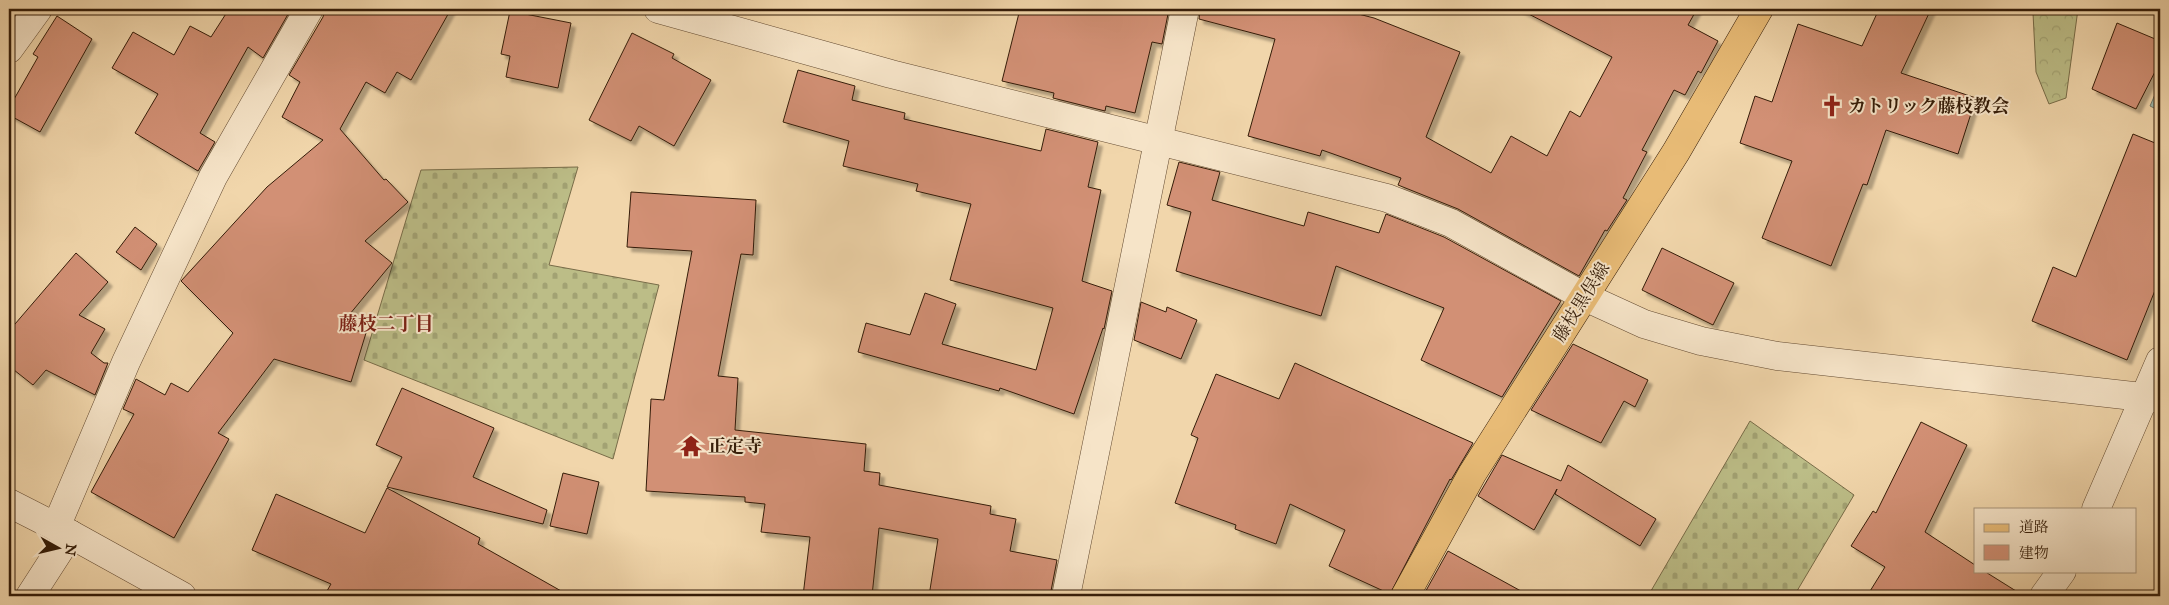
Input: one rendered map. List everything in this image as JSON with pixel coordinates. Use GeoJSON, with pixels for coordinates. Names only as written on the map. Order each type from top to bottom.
{"type":"FeatureCollection","features":[{"type":"Feature","properties":{"kind":"main road","name":"藤枝黒俣線"},"geometry":{"type":"LineString","coordinates":[[1405,596],[1472,474],[1676,152],[1759,9]]}},
{"type":"Feature","properties":{"kind":"street"},"geometry":{"type":"LineString","coordinates":[[9,49],[38,9]]}},
{"type":"Feature","properties":{"kind":"street"},"geometry":{"type":"LineString","coordinates":[[30,596],[63,530],[126,362],[213,177],[309,9]]}},
{"type":"Feature","properties":{"kind":"street"},"geometry":{"type":"LineString","coordinates":[[1066,596],[1185,9]]}},
{"type":"Feature","properties":{"kind":"street"},"geometry":{"type":"LineString","coordinates":[[676,11],[891,74],[1387,198],[1451,223],[1585,297],[1644,324],[1701,341],[1777,356],[2152,398]]}},
{"type":"Feature","properties":{"kind":"street"},"geometry":{"type":"LineString","coordinates":[[2097,508],[2152,398],[2160,361]]}},
{"type":"Feature","properties":{"kind":"street"},"geometry":{"type":"LineString","coordinates":[[9,503],[63,530],[182,596]]}},
{"type":"Feature","properties":{"kind":"street"},"geometry":{"type":"LineString","coordinates":[[2044,596],[2061,572]]}},
{"type":"Feature","properties":{"kind":"green space"},"geometry":{"type":"Polygon","coordinates":[[[2024,9],[2078,9],[2066,98],[2049,104],[2036,72],[2033,13],[2024,9]]]}},
{"type":"Feature","properties":{"kind":"green space"},"geometry":{"type":"Polygon","coordinates":[[[578,167],[549,265],[659,285],[613,459],[364,360],[421,170],[578,167]]]}},
{"type":"Feature","properties":{"kind":"green space"},"geometry":{"type":"Polygon","coordinates":[[[1750,421],[1854,495],[1794,596],[1648,596],[1750,421]]]}},
{"type":"Feature","properties":{"kind":"water"},"geometry":{"type":"Polygon","coordinates":[[[2160,83],[2160,111],[2150,106],[2160,83]]]}},
{"type":"Feature","properties":{"kind":"building"},"geometry":{"type":"Polygon","coordinates":[[[229,9],[291,9],[263,58],[248,47],[200,133],[215,142],[198,171],[135,133],[158,94],[112,68],[133,32],[174,55],[190,26],[211,37],[229,9]]]}},
{"type":"Feature","properties":{"kind":"building"},"geometry":{"type":"Polygon","coordinates":[[[325,9],[451,9],[411,80],[397,72],[385,93],[366,82],[340,129],[384,180],[386,179],[408,202],[365,241],[392,263],[340,326],[366,333],[351,382],[274,359],[218,433],[229,439],[174,538],[91,492],[134,414],[123,409],[136,379],[165,395],[171,383],[188,392],[233,333],[181,281],[267,187],[323,140],[282,117],[300,82],[289,75],[323,17],[325,9]]]}},
{"type":"Feature","properties":{"kind":"building"},"geometry":{"type":"Polygon","coordinates":[[[1020,9],[1169,9],[1162,44],[1152,42],[1135,113],[1106,106],[1105,111],[1053,98],[1054,93],[1002,81],[1020,9]]]}},
{"type":"Feature","properties":{"kind":"building"},"geometry":{"type":"Polygon","coordinates":[[[1200,9],[1339,9],[1374,18],[1460,52],[1426,137],[1491,173],[1511,136],[1547,156],[1570,111],[1580,117],[1612,57],[1519,9],[1697,9],[1688,25],[1718,41],[1701,73],[1698,71],[1685,95],[1674,90],[1642,150],[1647,152],[1623,198],[1627,200],[1607,231],[1605,230],[1579,276],[1458,209],[1398,185],[1401,178],[1322,150],[1320,156],[1248,136],[1275,39],[1199,19],[1200,9]]]}},
{"type":"Feature","properties":{"kind":"building","name":"カトリック藤枝教会"},"geometry":{"type":"Polygon","coordinates":[[[1879,9],[1931,9],[1901,73],[1976,98],[1958,154],[1886,130],[1867,185],[1863,184],[1831,266],[1762,238],[1792,161],[1740,143],[1755,96],[1772,102],[1798,24],[1862,46],[1879,9]]]}},
{"type":"Feature","properties":{"kind":"building"},"geometry":{"type":"Polygon","coordinates":[[[510,11],[571,23],[558,88],[506,77],[510,56],[501,54],[510,11]]]}},
{"type":"Feature","properties":{"kind":"building"},"geometry":{"type":"Polygon","coordinates":[[[57,16],[92,39],[40,132],[9,115],[9,108],[38,57],[33,54],[57,16]]]}},
{"type":"Feature","properties":{"kind":"building"},"geometry":{"type":"Polygon","coordinates":[[[2117,23],[2160,41],[2160,62],[2136,109],[2092,89],[2117,23]]]}},
{"type":"Feature","properties":{"kind":"building"},"geometry":{"type":"Polygon","coordinates":[[[632,33],[674,54],[672,58],[711,80],[674,146],[639,126],[631,141],[589,120],[632,33]]]}},
{"type":"Feature","properties":{"kind":"building"},"geometry":{"type":"Polygon","coordinates":[[[798,70],[855,86],[852,100],[905,113],[904,119],[1041,151],[1046,129],[1098,142],[1088,187],[1101,190],[1082,281],[1112,291],[1104,329],[1074,414],[1000,388],[999,391],[858,352],[866,323],[910,335],[925,293],[956,304],[942,344],[1036,370],[1053,308],[950,280],[971,204],[916,191],[918,184],[843,166],[849,141],[783,122],[798,70]]]}},
{"type":"Feature","properties":{"kind":"building"},"geometry":{"type":"Polygon","coordinates":[[[2133,134],[2160,145],[2160,278],[2127,360],[2032,321],[2053,267],[2076,277],[2133,134]]]}},
{"type":"Feature","properties":{"kind":"building"},"geometry":{"type":"Polygon","coordinates":[[[1179,162],[1220,172],[1212,200],[1304,226],[1308,212],[1379,233],[1386,214],[1444,237],[1561,301],[1502,397],[1421,360],[1444,308],[1336,266],[1321,316],[1176,271],[1191,212],[1167,205],[1179,162]]]}},
{"type":"Feature","properties":{"kind":"building"},"geometry":{"type":"Polygon","coordinates":[[[631,192],[756,200],[753,255],[741,254],[718,376],[738,378],[735,430],[866,444],[864,471],[880,473],[879,485],[991,506],[990,514],[1016,519],[1010,551],[1057,560],[1050,596],[929,596],[938,539],[879,528],[872,596],[803,596],[810,537],[761,532],[765,504],[745,502],[745,497],[646,491],[651,399],[664,400],[692,251],[627,247],[631,192]]]}},
{"type":"Feature","properties":{"kind":"building"},"geometry":{"type":"Polygon","coordinates":[[[135,227],[157,244],[141,270],[116,252],[135,227]]]}},
{"type":"Feature","properties":{"kind":"building"},"geometry":{"type":"Polygon","coordinates":[[[1662,248],[1734,283],[1713,325],[1642,290],[1662,248]]]}},
{"type":"Feature","properties":{"kind":"building"},"geometry":{"type":"Polygon","coordinates":[[[76,253],[108,282],[79,315],[105,329],[91,353],[104,363],[108,363],[95,395],[46,370],[33,385],[9,366],[9,331],[76,253]]]}},
{"type":"Feature","properties":{"kind":"building"},"geometry":{"type":"Polygon","coordinates":[[[1141,302],[1166,312],[1167,307],[1197,320],[1181,359],[1134,340],[1141,302]]]}},
{"type":"Feature","properties":{"kind":"building"},"geometry":{"type":"Polygon","coordinates":[[[1573,344],[1648,380],[1635,407],[1624,401],[1601,443],[1531,410],[1573,344]]]}},
{"type":"Feature","properties":{"kind":"building"},"geometry":{"type":"Polygon","coordinates":[[[1295,363],[1473,443],[1450,479],[1390,594],[1329,566],[1345,530],[1290,504],[1276,544],[1235,529],[1236,525],[1175,503],[1198,438],[1191,435],[1216,374],[1279,399],[1295,363]]]}},
{"type":"Feature","properties":{"kind":"building"},"geometry":{"type":"Polygon","coordinates":[[[402,388],[494,428],[473,477],[547,510],[543,524],[387,487],[402,457],[376,445],[402,388]]]}},
{"type":"Feature","properties":{"kind":"building"},"geometry":{"type":"Polygon","coordinates":[[[1921,422],[1967,445],[1925,532],[1974,564],[1974,572],[1986,572],[2024,596],[1867,596],[1885,567],[1851,546],[1873,511],[1876,513],[1921,422]]]}},
{"type":"Feature","properties":{"kind":"building"},"geometry":{"type":"Polygon","coordinates":[[[1502,455],[1561,481],[1568,465],[1656,519],[1640,546],[1555,494],[1557,489],[1534,530],[1478,496],[1502,455]]]}},
{"type":"Feature","properties":{"kind":"building"},"geometry":{"type":"Polygon","coordinates":[[[563,473],[599,482],[587,534],[550,526],[563,473]]]}},
{"type":"Feature","properties":{"kind":"building"},"geometry":{"type":"Polygon","coordinates":[[[387,488],[480,538],[478,544],[570,596],[324,596],[331,584],[252,550],[276,494],[365,533],[387,488]]]}},
{"type":"Feature","properties":{"kind":"building"},"geometry":{"type":"Polygon","coordinates":[[[1448,551],[1530,596],[1423,596],[1448,551]]]}},
{"type":"Feature","properties":{"kind":"place","name":"カトリック藤枝教会"},"geometry":{"type":"Point","coordinates":[1832,106]}},
{"type":"Feature","properties":{"kind":"place","name":"正定寺"},"geometry":{"type":"Point","coordinates":[691,446]}},
{"type":"Feature","properties":{"kind":"district","name":"藤枝二丁目"},"geometry":{"type":"Point","coordinates":[386,323]}}]}
